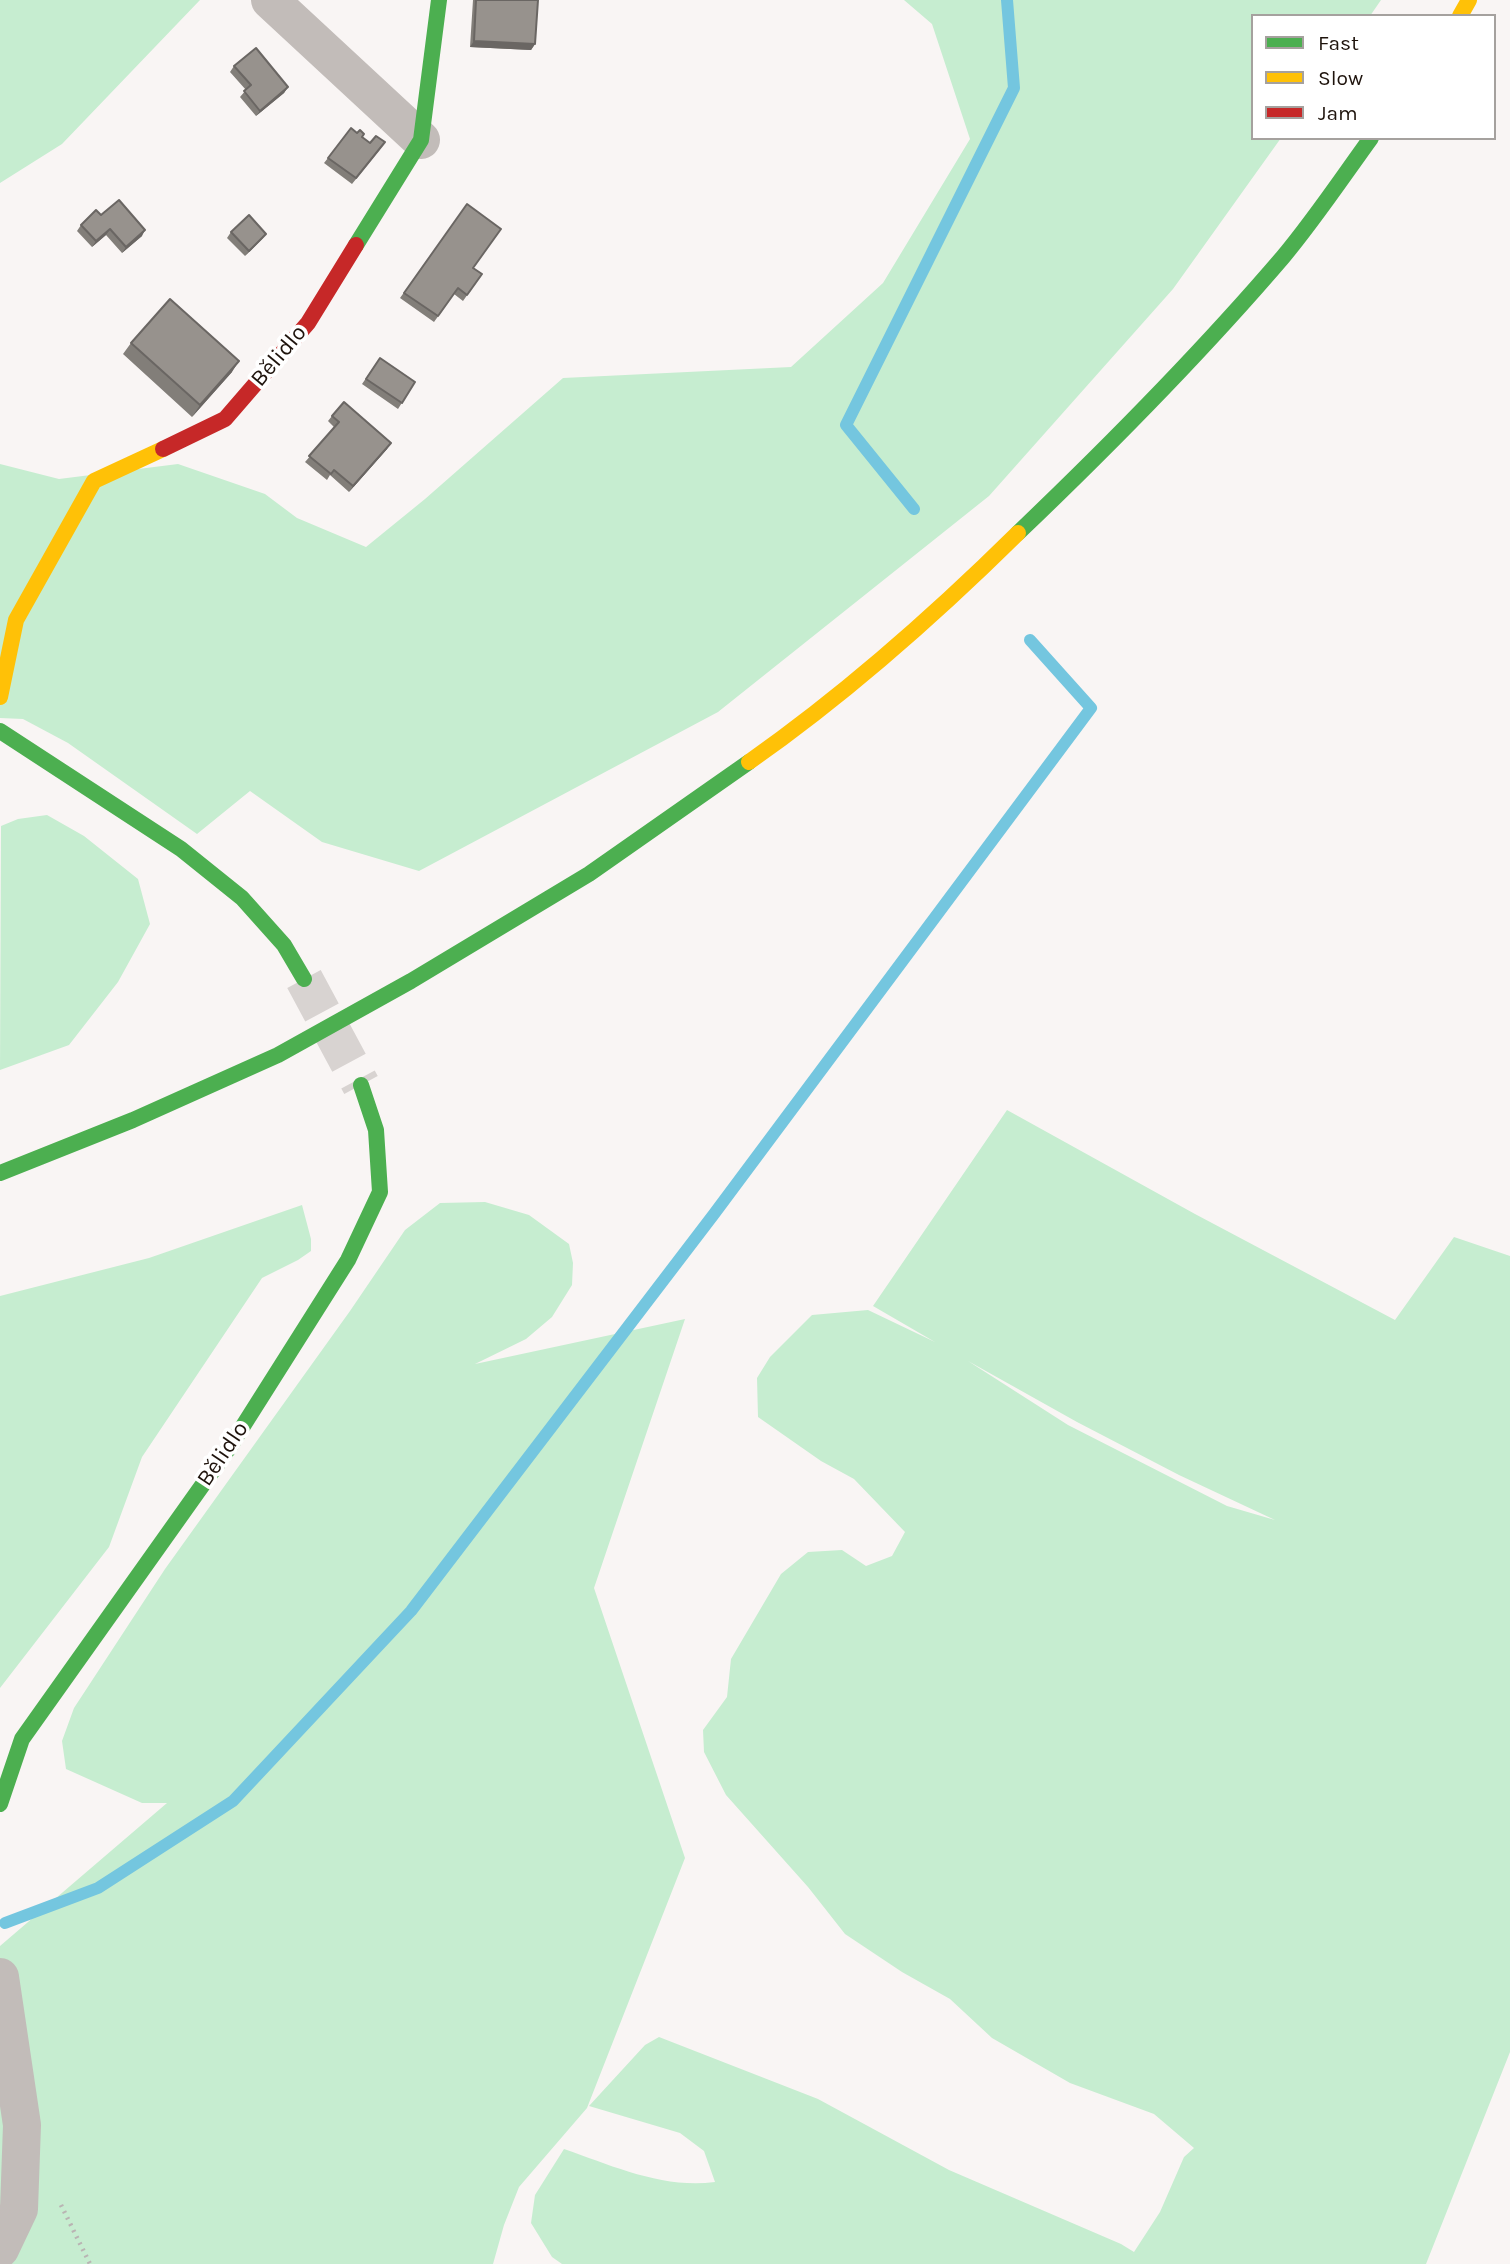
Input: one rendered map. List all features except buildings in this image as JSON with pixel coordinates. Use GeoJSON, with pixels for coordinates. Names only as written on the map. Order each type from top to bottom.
{"type":"FeatureCollection","features":[{"type":"Feature","properties":{"kind":"street"},"geometry":{"type":"LineString","coordinates":[[270,0],[421,140]]}},
{"type":"Feature","properties":{"kind":"street"},"geometry":{"type":"LineString","coordinates":[[421,140],[439,0]]}},
{"type":"Feature","properties":{"kind":"street","name":"Bělidlo"},"geometry":{"type":"LineString","coordinates":[[0,696],[16,620],[94,481],[225,419],[308,323],[421,140]]}},
{"type":"Feature","properties":{"kind":"street"},"geometry":{"type":"LineString","coordinates":[[0,1173],[133,1119],[278,1055],[411,981],[589,874],[792,732],[959,591],[1088,466],[1199,350],[1283,256],[1370,140]]}},
{"type":"Feature","properties":{"kind":"street"},"geometry":{"type":"LineString","coordinates":[[0,731],[181,849],[242,898],[284,945],[304,979]]}},
{"type":"Feature","properties":{"kind":"street","name":"Bělidlo"},"geometry":{"type":"LineString","coordinates":[[0,1804],[22,1739],[231,1445],[348,1260],[380,1192],[376,1130],[361,1085]]}},
{"type":"Feature","properties":{"kind":"street"},"geometry":{"type":"LineString","coordinates":[[0,1977],[22,2125],[19,2209],[0,2249]]}},
{"type":"Feature","properties":{"kind":"green space"},"geometry":{"type":"Polygon","coordinates":[[[0,0],[200,0],[62,144],[0,183],[0,0]]]}},
{"type":"Feature","properties":{"kind":"green space"},"geometry":{"type":"Polygon","coordinates":[[[904,0],[1381,0],[1371,14],[1251,14],[1251,140],[1280,140],[1173,289],[989,496],[718,712],[419,871],[322,842],[250,791],[197,834],[68,743],[23,719],[0,718],[0,464],[59,479],[178,464],[265,494],[297,518],[366,547],[563,378],[791,367],[883,283],[970,139],[932,24],[904,0]]]}},
{"type":"Feature","properties":{"kind":"green space"},"geometry":{"type":"Polygon","coordinates":[[[47,815],[84,836],[138,879],[150,924],[118,982],[69,1045],[0,1070],[1,826],[18,819],[47,815]]]}},
{"type":"Feature","properties":{"kind":"green space"},"geometry":{"type":"Polygon","coordinates":[[[1007,1110],[1395,1320],[1454,1237],[1510,1256],[1510,2052],[1426,2264],[562,2264],[552,2257],[531,2223],[535,2195],[564,2149],[657,2179],[715,2182],[704,2151],[680,2133],[589,2106],[645,2045],[659,2037],[818,2099],[949,2170],[1134,2252],[1160,2212],[1184,2157],[1194,2148],[1154,2114],[1070,2083],[992,2038],[950,1999],[902,1972],[845,1934],[808,1887],[726,1795],[704,1752],[703,1730],[727,1697],[731,1659],[781,1574],[808,1552],[842,1550],[866,1566],[892,1556],[905,1532],[854,1479],[821,1461],[758,1417],[757,1378],[770,1357],[812,1315],[868,1310],[935,1342],[873,1306],[1007,1110]],[[968,1361],[1068,1425],[1227,1506],[1275,1520],[1179,1475],[968,1361]]]}},
{"type":"Feature","properties":{"kind":"green space"},"geometry":{"type":"Polygon","coordinates":[[[485,1202],[529,1215],[569,1244],[573,1263],[572,1285],[552,1317],[526,1339],[475,1364],[685,1319],[594,1588],[685,1858],[587,2108],[519,2187],[493,2264],[0,2264],[0,1946],[167,1803],[142,1803],[66,1769],[62,1741],[74,1708],[165,1569],[405,1230],[440,1203],[485,1202]]]}},
{"type":"Feature","properties":{"kind":"green space"},"geometry":{"type":"Polygon","coordinates":[[[302,1205],[311,1239],[311,1251],[262,1278],[142,1457],[109,1547],[0,1688],[0,1296],[149,1258],[302,1205]]]}},
{"type":"Feature","properties":{"kind":"waterway"},"geometry":{"type":"LineString","coordinates":[[914,509],[846,425],[1014,88],[1007,0]]}},
{"type":"Feature","properties":{"kind":"waterway"},"geometry":{"type":"LineString","coordinates":[[5,1923],[98,1888],[233,1801],[411,1611],[714,1214],[1091,708],[1030,640]]}},
{"type":"Feature","properties":{"kind":"tunnel"},"geometry":{"type":"LineString","coordinates":[[304,979],[361,1085]]}},
{"type":"Feature","properties":{"kind":"traffic: fast"},"geometry":{"type":"LineString","coordinates":[[356,245],[421,140],[439,0]]}},
{"type":"Feature","properties":{"kind":"traffic: fast"},"geometry":{"type":"LineString","coordinates":[[1018,533],[1220,329],[1306,228],[1370,140]]}},
{"type":"Feature","properties":{"kind":"traffic: fast"},"geometry":{"type":"LineString","coordinates":[[0,731],[181,849],[242,898],[284,945],[304,979]]}},
{"type":"Feature","properties":{"kind":"traffic: fast"},"geometry":{"type":"LineString","coordinates":[[0,1173],[133,1120],[278,1055],[411,981],[589,874],[749,762]]}},
{"type":"Feature","properties":{"kind":"traffic: fast"},"geometry":{"type":"LineString","coordinates":[[0,1804],[22,1739],[231,1445],[348,1260],[380,1192],[376,1130],[361,1085]]}},
{"type":"Feature","properties":{"kind":"traffic: slow"},"geometry":{"type":"LineString","coordinates":[[1461,14],[1469,0]]}},
{"type":"Feature","properties":{"kind":"traffic: slow"},"geometry":{"type":"LineString","coordinates":[[0,697],[16,620],[94,481],[163,449]]}},
{"type":"Feature","properties":{"kind":"traffic: slow"},"geometry":{"type":"LineString","coordinates":[[749,762],[819,710],[888,653],[1018,533]]}},
{"type":"Feature","properties":{"kind":"traffic: jam"},"geometry":{"type":"LineString","coordinates":[[163,449],[225,419],[308,323],[356,245]]}}]}
